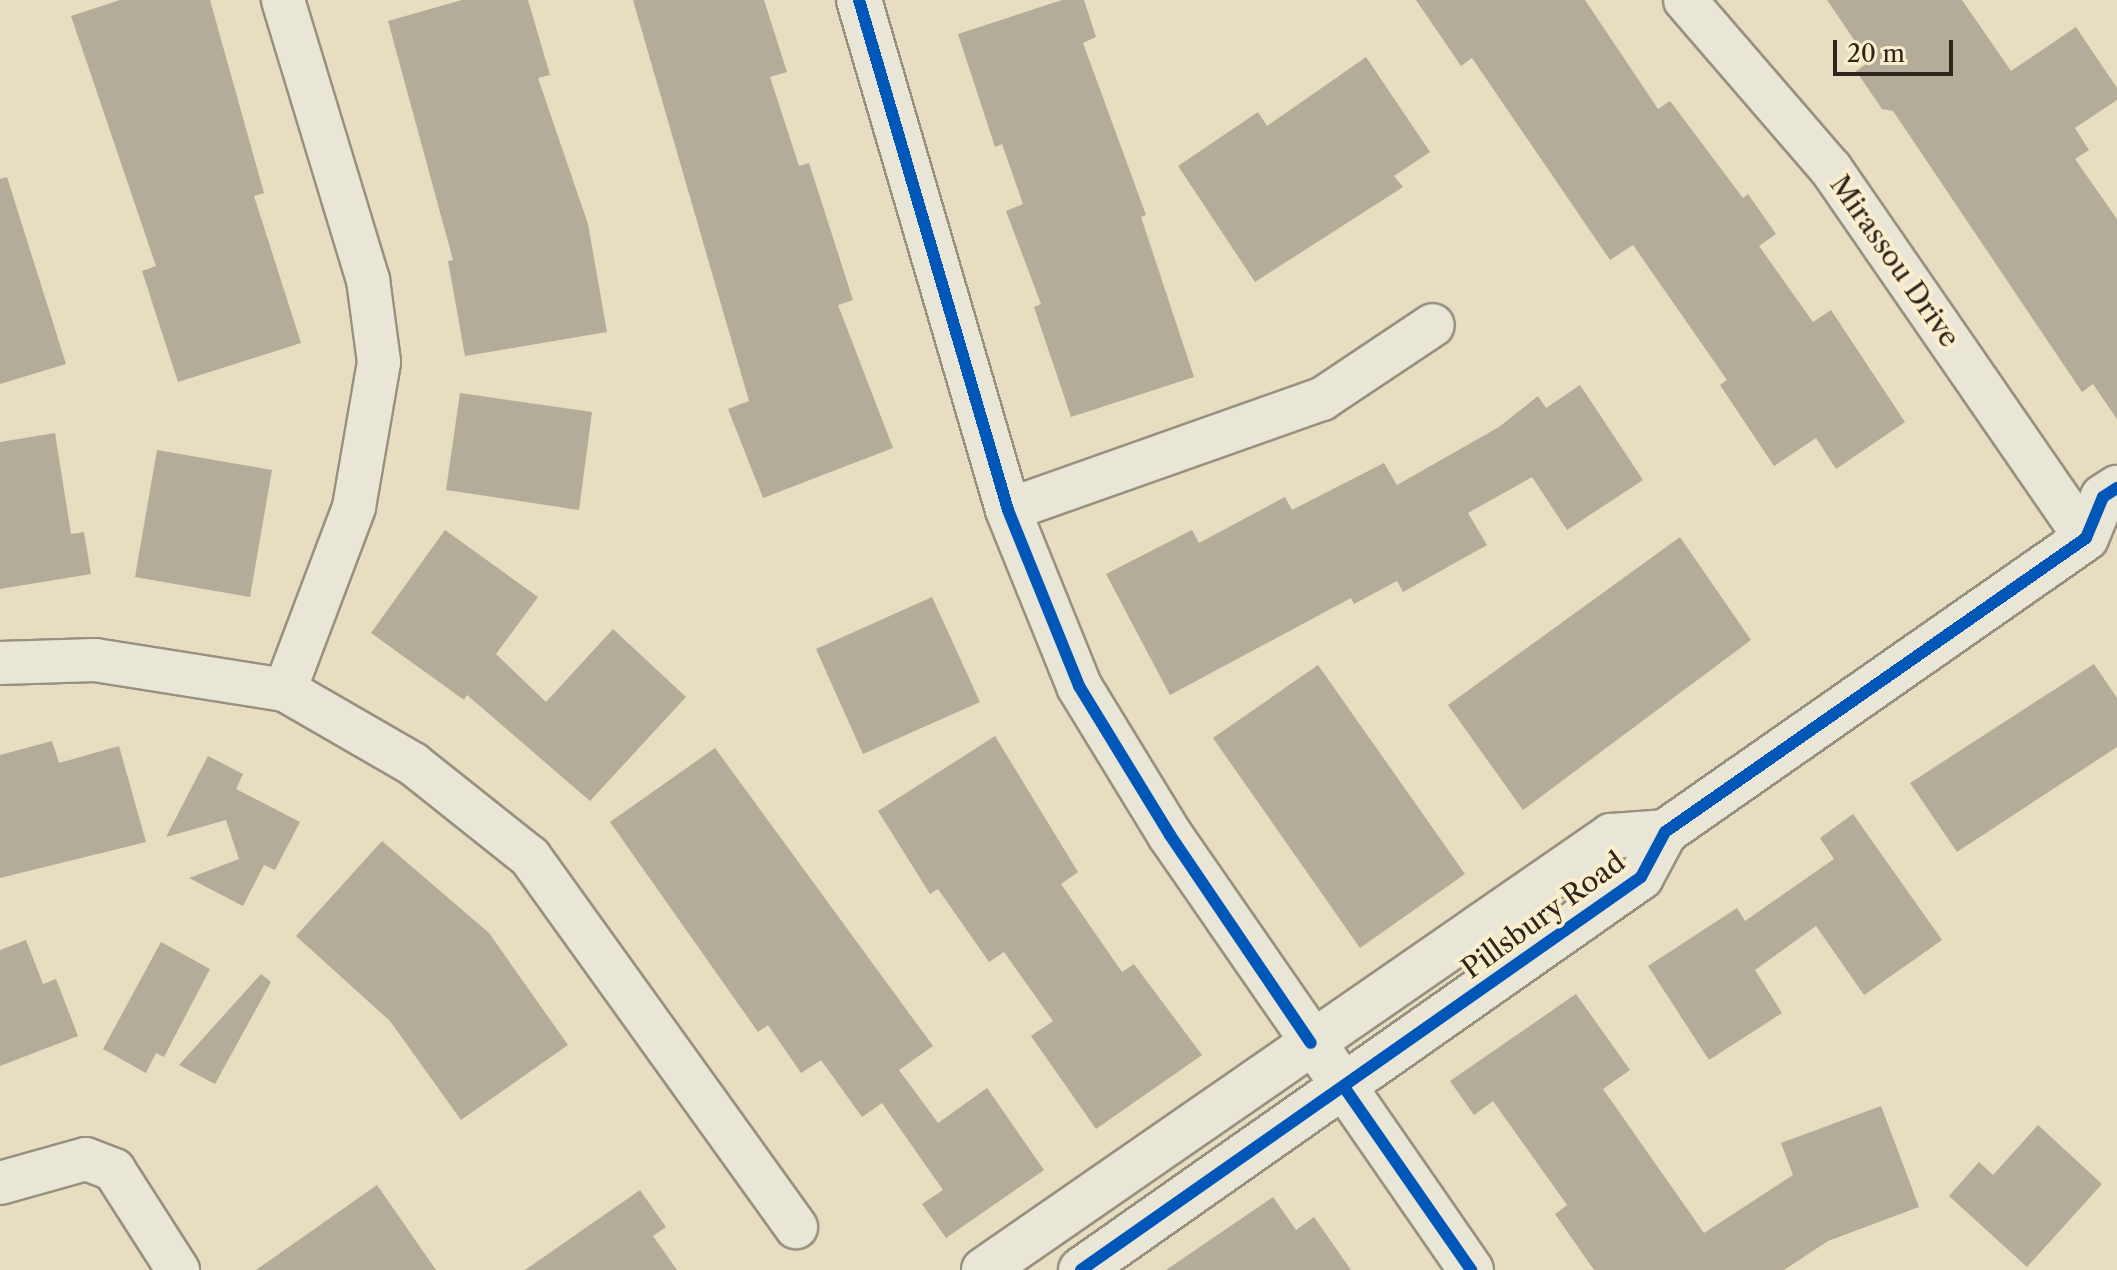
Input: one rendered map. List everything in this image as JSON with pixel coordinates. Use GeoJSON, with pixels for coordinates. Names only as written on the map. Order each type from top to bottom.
{"type":"FeatureCollection","features":[{"type":"Feature","properties":{"kind":"street"},"geometry":{"type":"LineString","coordinates":[[283,0],[368,280],[379,362],[354,507],[285,690]]}},
{"type":"Feature","properties":{"kind":"street"},"geometry":{"type":"LineString","coordinates":[[859,0],[1008,510],[1079,686],[1170,835],[1311,1043],[1471,1270]]}},
{"type":"Feature","properties":{"kind":"street","name":"Mirassou Drive"},"geometry":{"type":"LineString","coordinates":[[1685,0],[1831,169],[2102,538]]}},
{"type":"Feature","properties":{"kind":"street"},"geometry":{"type":"LineString","coordinates":[[1008,510],[1322,399],[1433,325]]}},
{"type":"Feature","properties":{"kind":"street"},"geometry":{"type":"LineString","coordinates":[[2102,538],[2103,497],[2117,488]]}},
{"type":"Feature","properties":{"kind":"street","name":"Pillsbury Road"},"geometry":{"type":"LineString","coordinates":[[1081,1270],[1641,877],[1665,832],[2102,538]]}},
{"type":"Feature","properties":{"kind":"street"},"geometry":{"type":"LineString","coordinates":[[0,663],[95,660],[285,690],[413,764],[530,857],[796,1227]]}},
{"type":"Feature","properties":{"kind":"street","name":"Pillsbury Road"},"geometry":{"type":"LineString","coordinates":[[984,1270],[1611,836],[1665,832]]}},
{"type":"Feature","properties":{"kind":"street"},"geometry":{"type":"LineString","coordinates":[[0,1183],[86,1159],[114,1170],[178,1270]]}},
{"type":"Feature","properties":{"kind":"building"},"geometry":{"type":"Polygon","coordinates":[[[120,0],[210,0],[264,193],[254,196],[301,343],[178,382],[142,271],[156,266],[71,16],[120,0]]]}},
{"type":"Feature","properties":{"kind":"building"},"geometry":{"type":"Polygon","coordinates":[[[462,0],[528,0],[550,75],[538,78],[588,224],[607,332],[465,356],[448,261],[453,260],[388,21],[462,0]]]}},
{"type":"Feature","properties":{"kind":"building"},"geometry":{"type":"Polygon","coordinates":[[[633,0],[764,0],[787,72],[770,77],[799,166],[809,163],[853,300],[838,305],[893,448],[763,498],[728,409],[749,401],[633,0]]]}},
{"type":"Feature","properties":{"kind":"building"},"geometry":{"type":"Polygon","coordinates":[[[1062,0],[1084,0],[1096,37],[1083,43],[1146,215],[1141,217],[1194,377],[1071,417],[1034,307],[1041,304],[1006,211],[1023,204],[1002,144],[995,147],[958,34],[1062,0]]]}},
{"type":"Feature","properties":{"kind":"building"},"geometry":{"type":"Polygon","coordinates":[[[1416,0],[1585,0],[1658,109],[1670,101],[1743,198],[1748,194],[1776,234],[1759,246],[1813,322],[1831,310],[1905,422],[1836,469],[1816,438],[1774,466],[1720,385],[1727,380],[1633,245],[1610,260],[1472,58],[1461,66],[1416,0]]]}},
{"type":"Feature","properties":{"kind":"building"},"geometry":{"type":"Polygon","coordinates":[[[1827,0],[1962,0],[2011,71],[2076,27],[2117,88],[2117,100],[2075,128],[2089,150],[2075,159],[2117,219],[2117,419],[2093,384],[2082,392],[1893,111],[1882,109],[1856,71],[1869,62],[1827,0]]]}},
{"type":"Feature","properties":{"kind":"building"},"geometry":{"type":"Polygon","coordinates":[[[1366,57],[1430,152],[1394,176],[1403,187],[1255,282],[1178,166],[1258,112],[1267,126],[1366,57]]]}},
{"type":"Feature","properties":{"kind":"building"},"geometry":{"type":"Polygon","coordinates":[[[7,177],[66,364],[0,384],[0,179],[7,177]]]}},
{"type":"Feature","properties":{"kind":"building"},"geometry":{"type":"Polygon","coordinates":[[[1580,385],[1643,480],[1567,530],[1532,477],[1468,513],[1487,545],[1403,592],[1397,581],[1354,604],[1351,598],[1170,695],[1106,574],[1192,530],[1199,543],[1285,497],[1292,510],[1384,463],[1397,485],[1499,427],[1538,396],[1546,408],[1580,385]]]}},
{"type":"Feature","properties":{"kind":"building"},"geometry":{"type":"Polygon","coordinates":[[[460,393],[592,412],[579,510],[446,490],[460,393]]]}},
{"type":"Feature","properties":{"kind":"building"},"geometry":{"type":"Polygon","coordinates":[[[55,433],[71,534],[84,532],[91,574],[0,589],[0,442],[55,433]]]}},
{"type":"Feature","properties":{"kind":"building"},"geometry":{"type":"Polygon","coordinates":[[[157,450],[272,470],[250,597],[135,577],[157,450]]]}},
{"type":"Feature","properties":{"kind":"building"},"geometry":{"type":"Polygon","coordinates":[[[445,530],[538,597],[496,654],[546,702],[613,629],[686,697],[590,801],[467,695],[464,700],[371,633],[445,530]]]}},
{"type":"Feature","properties":{"kind":"building"},"geometry":{"type":"Polygon","coordinates":[[[1680,537],[1751,640],[1523,810],[1448,705],[1680,537]]]}},
{"type":"Feature","properties":{"kind":"building"},"geometry":{"type":"Polygon","coordinates":[[[932,597],[980,702],[863,754],[816,649],[932,597]]]}},
{"type":"Feature","properties":{"kind":"building"},"geometry":{"type":"Polygon","coordinates":[[[2094,664],[2117,698],[2117,747],[1957,852],[1910,783],[2094,664]]]}},
{"type":"Feature","properties":{"kind":"building"},"geometry":{"type":"Polygon","coordinates":[[[1318,665],[1465,874],[1360,948],[1213,738],[1318,665]]]}},
{"type":"Feature","properties":{"kind":"building"},"geometry":{"type":"Polygon","coordinates":[[[995,736],[1078,872],[1061,884],[1122,972],[1134,964],[1202,1055],[1096,1129],[1031,1036],[1053,1021],[1004,952],[989,962],[938,889],[930,894],[878,811],[995,736]]]}},
{"type":"Feature","properties":{"kind":"building"},"geometry":{"type":"Polygon","coordinates":[[[52,741],[59,763],[119,746],[146,842],[0,878],[0,755],[52,741]]]}},
{"type":"Feature","properties":{"kind":"building"},"geometry":{"type":"Polygon","coordinates":[[[715,748],[933,1046],[899,1070],[938,1123],[987,1088],[1044,1170],[946,1238],[922,1204],[943,1190],[882,1103],[862,1117],[821,1060],[801,1073],[768,1025],[758,1032],[610,822],[715,748]]]}},
{"type":"Feature","properties":{"kind":"building"},"geometry":{"type":"Polygon","coordinates":[[[208,756],[243,774],[236,789],[300,822],[275,870],[264,865],[243,906],[189,878],[239,859],[226,820],[166,837],[208,756]]]}},
{"type":"Feature","properties":{"kind":"building"},"geometry":{"type":"Polygon","coordinates":[[[1853,814],[1942,940],[1864,995],[1816,926],[1755,970],[1782,1013],[1709,1060],[1648,966],[1737,908],[1745,921],[1834,859],[1820,838],[1853,814]]]}},
{"type":"Feature","properties":{"kind":"building"},"geometry":{"type":"Polygon","coordinates":[[[382,841],[489,933],[568,1045],[461,1120],[390,1021],[296,936],[382,841]]]}},
{"type":"Feature","properties":{"kind":"building"},"geometry":{"type":"Polygon","coordinates":[[[26,940],[43,984],[56,979],[78,1036],[0,1066],[0,950],[26,940]]]}},
{"type":"Feature","properties":{"kind":"building"},"geometry":{"type":"Polygon","coordinates":[[[161,942],[210,969],[164,1057],[156,1053],[146,1073],[103,1049],[161,942]]]}},
{"type":"Feature","properties":{"kind":"building"},"geometry":{"type":"Polygon","coordinates":[[[261,974],[271,982],[215,1084],[179,1065],[261,974]]]}},
{"type":"Feature","properties":{"kind":"building"},"geometry":{"type":"Polygon","coordinates":[[[1576,994],[1630,1070],[1603,1089],[1704,1233],[1793,1175],[1781,1143],[1881,1106],[1919,1207],[1828,1241],[1784,1270],[1594,1270],[1555,1214],[1567,1205],[1493,1101],[1474,1115],[1450,1081],[1576,994]]]}},
{"type":"Feature","properties":{"kind":"building"},"geometry":{"type":"Polygon","coordinates":[[[2038,1125],[2102,1184],[2027,1267],[1949,1196],[1979,1162],[1993,1175],[2038,1125]]]}},
{"type":"Feature","properties":{"kind":"building"},"geometry":{"type":"Polygon","coordinates":[[[377,1185],[436,1270],[256,1270],[377,1185]]]}},
{"type":"Feature","properties":{"kind":"building"},"geometry":{"type":"Polygon","coordinates":[[[640,1190],[666,1227],[653,1236],[677,1270],[525,1270],[640,1190]]]}},
{"type":"Feature","properties":{"kind":"building"},"geometry":{"type":"Polygon","coordinates":[[[1273,1197],[1296,1230],[1314,1217],[1351,1270],[1166,1270],[1273,1197]]]}},
{"type":"Feature","properties":{"kind":"cycle path"},"geometry":{"type":"LineString","coordinates":[[859,0],[1008,510],[1079,686],[1170,835],[1311,1043]]}},
{"type":"Feature","properties":{"kind":"cycle path"},"geometry":{"type":"LineString","coordinates":[[1081,1270],[1641,877],[1665,832],[2086,538],[2103,497],[2117,488]]}},
{"type":"Feature","properties":{"kind":"cycle path"},"geometry":{"type":"LineString","coordinates":[[1344,1087],[1471,1270]]}}]}
